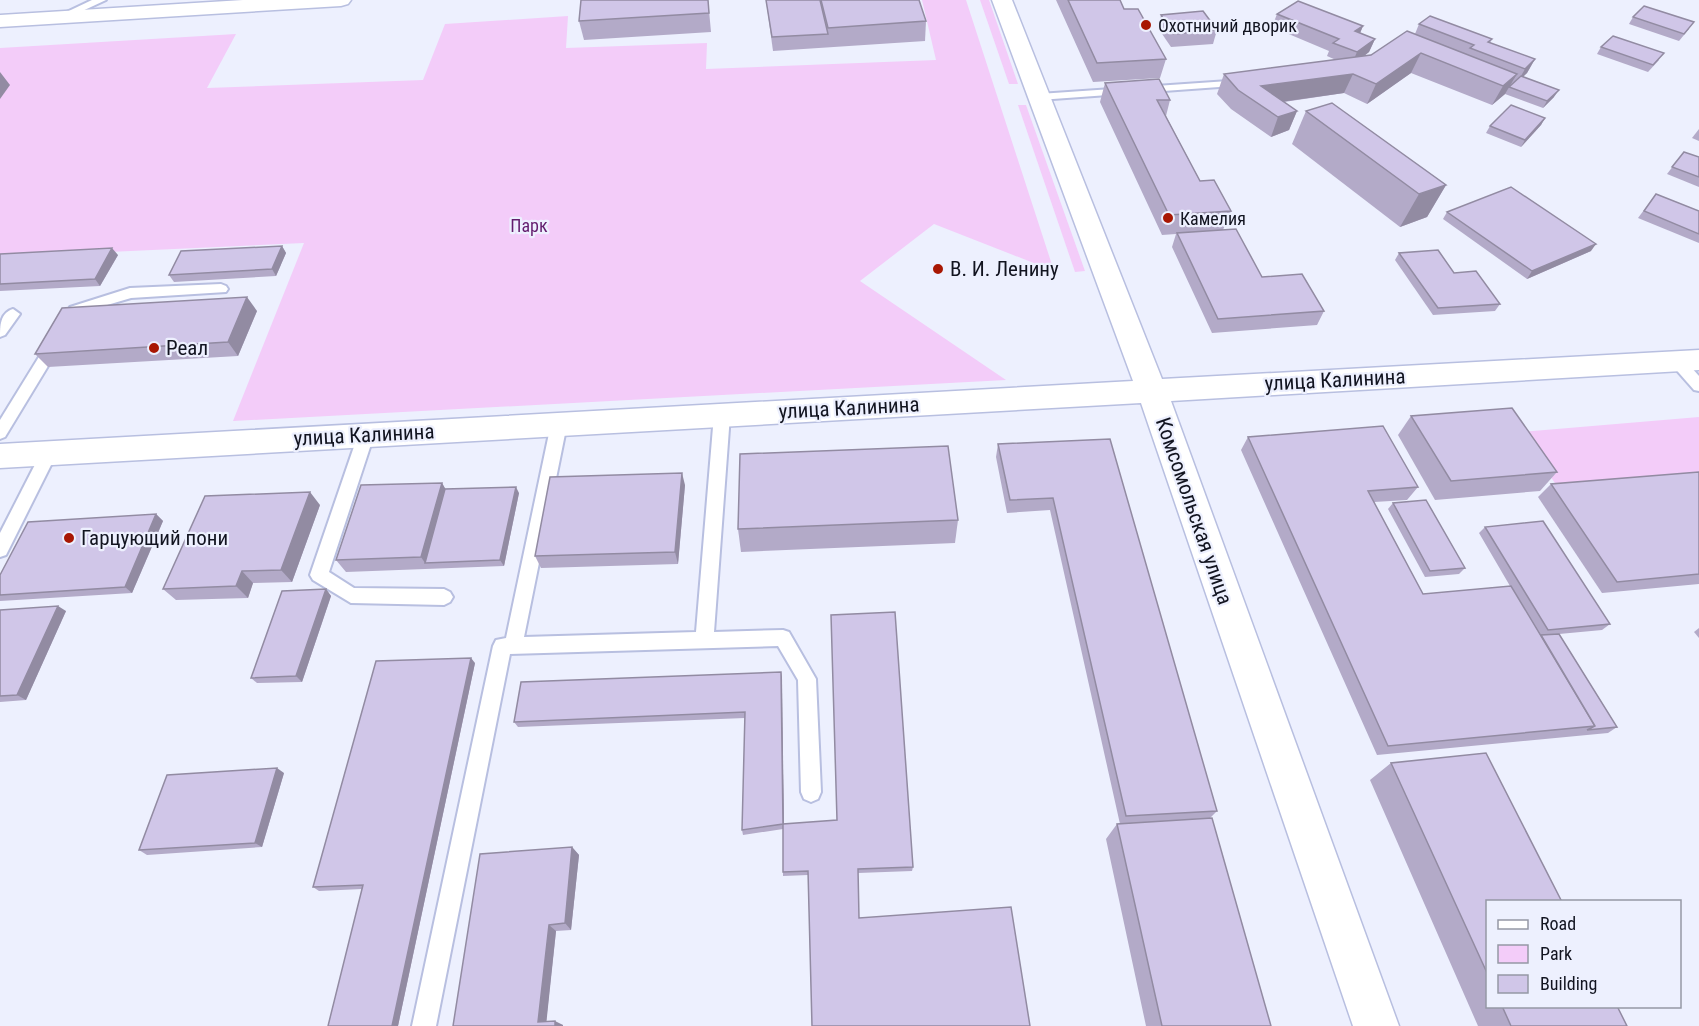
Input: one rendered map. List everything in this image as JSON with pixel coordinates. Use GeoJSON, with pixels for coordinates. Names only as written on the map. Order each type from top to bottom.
{"type":"FeatureCollection","features":[{"type":"Feature","properties":{"kind":"street"},"geometry":{"type":"LineString","coordinates":[[0,21],[242,3],[341,0]]}},
{"type":"Feature","properties":{"kind":"street","name":"Комсомольская улица"},"geometry":{"type":"LineString","coordinates":[[1002,0],[1152,391],[1376,1026]]}},
{"type":"Feature","properties":{"kind":"street","name":"улица Калинина"},"geometry":{"type":"LineString","coordinates":[[0,456],[1688,361]]}},
{"type":"Feature","properties":{"kind":"lane"},"geometry":{"type":"LineString","coordinates":[[59,18],[100,0]]}},
{"type":"Feature","properties":{"kind":"lane"},"geometry":{"type":"LineString","coordinates":[[1039,97],[1255,81]]}},
{"type":"Feature","properties":{"kind":"lane"},"geometry":{"type":"LineString","coordinates":[[0,434],[75,310],[130,293],[221,290]]}},
{"type":"Feature","properties":{"kind":"lane"},"geometry":{"type":"LineString","coordinates":[[0,332],[13,314]]}},
{"type":"Feature","properties":{"kind":"lane"},"geometry":{"type":"LineString","coordinates":[[1688,361],[1699,387]]}},
{"type":"Feature","properties":{"kind":"lane"},"geometry":{"type":"LineString","coordinates":[[704,640],[722,415]]}},
{"type":"Feature","properties":{"kind":"lane"},"geometry":{"type":"LineString","coordinates":[[513,646],[559,424]]}},
{"type":"Feature","properties":{"kind":"lane"},"geometry":{"type":"LineString","coordinates":[[366,435],[319,575],[351,595],[444,597]]}},
{"type":"Feature","properties":{"kind":"lane"},"geometry":{"type":"LineString","coordinates":[[0,550],[49,453]]}},
{"type":"Feature","properties":{"kind":"lane"},"geometry":{"type":"LineString","coordinates":[[424,1026],[502,646],[783,638],[807,678],[811,792]]}},
{"type":"Feature","properties":{"kind":"green space","name":"Парк"},"geometry":{"type":"Polygon","coordinates":[[[922,0],[966,0],[1054,271],[934,224],[860,281],[1006,380],[233,421],[304,243],[0,257],[0,48],[236,34],[207,88],[423,80],[445,24],[568,16],[566,48],[707,43],[706,69],[936,60],[922,0]]]}},
{"type":"Feature","properties":{"kind":"green space"},"geometry":{"type":"Polygon","coordinates":[[[980,0],[989,0],[1018,84],[1009,84],[980,0]]]}},
{"type":"Feature","properties":{"kind":"green space"},"geometry":{"type":"Polygon","coordinates":[[[1018,105],[1026,105],[1085,271],[1075,272],[1018,105]]]}},
{"type":"Feature","properties":{"kind":"green space"},"geometry":{"type":"Polygon","coordinates":[[[1699,417],[1699,473],[1557,486],[1520,432],[1699,417]]]}},
{"type":"Feature","properties":{"kind":"building"},"geometry":{"type":"Polygon","coordinates":[[[581,0],[708,0],[709,13],[579,21],[581,0]]]}},
{"type":"Feature","properties":{"kind":"building"},"geometry":{"type":"Polygon","coordinates":[[[766,0],[820,0],[828,34],[772,37],[766,0]]]}},
{"type":"Feature","properties":{"kind":"building"},"geometry":{"type":"Polygon","coordinates":[[[821,0],[919,0],[926,21],[828,28],[821,0]]]}},
{"type":"Feature","properties":{"kind":"building"},"geometry":{"type":"Polygon","coordinates":[[[1068,0],[1120,0],[1124,9],[1138,9],[1166,59],[1097,63],[1068,0]]]}},
{"type":"Feature","properties":{"kind":"building"},"geometry":{"type":"Polygon","coordinates":[[[1298,1],[1363,26],[1355,31],[1375,39],[1357,52],[1333,43],[1339,39],[1277,14],[1298,1]]]}},
{"type":"Feature","properties":{"kind":"building"},"geometry":{"type":"Polygon","coordinates":[[[1644,6],[1694,22],[1684,34],[1633,17],[1644,6]]]}},
{"type":"Feature","properties":{"kind":"building"},"geometry":{"type":"Polygon","coordinates":[[[1203,11],[1217,30],[1174,34],[1161,15],[1203,11]]]}},
{"type":"Feature","properties":{"kind":"building"},"geometry":{"type":"Polygon","coordinates":[[[1430,16],[1492,39],[1488,42],[1535,59],[1525,69],[1470,48],[1474,45],[1419,24],[1430,16]]]}},
{"type":"Feature","properties":{"kind":"building"},"geometry":{"type":"Polygon","coordinates":[[[1407,31],[1517,74],[1503,86],[1421,53],[1376,84],[1353,74],[1261,86],[1297,111],[1278,117],[1238,90],[1224,74],[1371,55],[1407,31]]]}},
{"type":"Feature","properties":{"kind":"building"},"geometry":{"type":"Polygon","coordinates":[[[1613,36],[1664,53],[1653,65],[1601,47],[1613,36]]]}},
{"type":"Feature","properties":{"kind":"building"},"geometry":{"type":"Polygon","coordinates":[[[1521,76],[1559,90],[1547,101],[1509,87],[1521,76]]]}},
{"type":"Feature","properties":{"kind":"building"},"geometry":{"type":"Polygon","coordinates":[[[1159,79],[1170,100],[1157,100],[1200,181],[1214,180],[1231,211],[1169,215],[1105,83],[1159,79]]]}},
{"type":"Feature","properties":{"kind":"building"},"geometry":{"type":"Polygon","coordinates":[[[1332,103],[1446,185],[1419,194],[1306,111],[1332,103]]]}},
{"type":"Feature","properties":{"kind":"building"},"geometry":{"type":"Polygon","coordinates":[[[1511,105],[1545,118],[1525,140],[1490,126],[1511,105]]]}},
{"type":"Feature","properties":{"kind":"building"},"geometry":{"type":"Polygon","coordinates":[[[1684,152],[1699,157],[1699,177],[1672,167],[1684,152]]]}},
{"type":"Feature","properties":{"kind":"building"},"geometry":{"type":"Polygon","coordinates":[[[1511,187],[1596,244],[1532,271],[1447,212],[1511,187]]]}},
{"type":"Feature","properties":{"kind":"building"},"geometry":{"type":"Polygon","coordinates":[[[1656,194],[1699,211],[1699,234],[1644,211],[1656,194]]]}},
{"type":"Feature","properties":{"kind":"building"},"geometry":{"type":"Polygon","coordinates":[[[1236,229],[1262,277],[1302,274],[1324,311],[1218,319],[1177,233],[1236,229]]]}},
{"type":"Feature","properties":{"kind":"building"},"geometry":{"type":"Polygon","coordinates":[[[282,246],[272,269],[169,275],[181,251],[282,246]]]}},
{"type":"Feature","properties":{"kind":"building"},"geometry":{"type":"Polygon","coordinates":[[[112,248],[95,279],[0,284],[0,254],[112,248]]]}},
{"type":"Feature","properties":{"kind":"building"},"geometry":{"type":"Polygon","coordinates":[[[1438,250],[1454,273],[1476,271],[1500,304],[1438,308],[1399,253],[1438,250]]]}},
{"type":"Feature","properties":{"kind":"building"},"geometry":{"type":"Polygon","coordinates":[[[247,297],[228,342],[35,354],[62,308],[247,297]]]}},
{"type":"Feature","properties":{"kind":"building"},"geometry":{"type":"Polygon","coordinates":[[[1512,408],[1557,472],[1451,481],[1411,416],[1512,408]]]}},
{"type":"Feature","properties":{"kind":"building"},"geometry":{"type":"Polygon","coordinates":[[[1383,426],[1418,487],[1368,491],[1423,594],[1511,586],[1595,726],[1388,746],[1248,437],[1383,426]]]}},
{"type":"Feature","properties":{"kind":"building"},"geometry":{"type":"Polygon","coordinates":[[[1110,439],[1217,811],[1126,816],[1053,498],[1010,500],[998,444],[1110,439]]]}},
{"type":"Feature","properties":{"kind":"building"},"geometry":{"type":"Polygon","coordinates":[[[948,446],[958,520],[738,529],[740,454],[948,446]]]}},
{"type":"Feature","properties":{"kind":"building"},"geometry":{"type":"Polygon","coordinates":[[[1699,472],[1699,574],[1617,582],[1551,484],[1699,472]]]}},
{"type":"Feature","properties":{"kind":"building"},"geometry":{"type":"Polygon","coordinates":[[[682,473],[675,552],[535,556],[550,477],[682,473]]]}},
{"type":"Feature","properties":{"kind":"building"},"geometry":{"type":"Polygon","coordinates":[[[442,483],[421,557],[336,560],[361,485],[442,483]]]}},
{"type":"Feature","properties":{"kind":"building"},"geometry":{"type":"Polygon","coordinates":[[[516,487],[500,560],[425,563],[445,489],[516,487]]]}},
{"type":"Feature","properties":{"kind":"building"},"geometry":{"type":"Polygon","coordinates":[[[310,492],[281,570],[242,571],[236,586],[163,589],[205,496],[310,492]]]}},
{"type":"Feature","properties":{"kind":"building"},"geometry":{"type":"Polygon","coordinates":[[[1426,500],[1465,568],[1430,571],[1393,503],[1426,500]]]}},
{"type":"Feature","properties":{"kind":"building"},"geometry":{"type":"Polygon","coordinates":[[[156,514],[125,587],[0,595],[0,575],[28,522],[156,514]]]}},
{"type":"Feature","properties":{"kind":"building"},"geometry":{"type":"Polygon","coordinates":[[[1543,521],[1610,624],[1548,630],[1485,527],[1543,521]]]}},
{"type":"Feature","properties":{"kind":"building"},"geometry":{"type":"Polygon","coordinates":[[[326,589],[296,676],[251,678],[282,591],[326,589]]]}},
{"type":"Feature","properties":{"kind":"building"},"geometry":{"type":"Polygon","coordinates":[[[58,606],[17,695],[0,696],[0,610],[58,606]]]}},
{"type":"Feature","properties":{"kind":"building"},"geometry":{"type":"Polygon","coordinates":[[[895,612],[913,867],[858,869],[859,918],[1011,907],[1030,1026],[812,1026],[808,871],[783,872],[783,824],[837,820],[831,615],[895,612]]]}},
{"type":"Feature","properties":{"kind":"building"},"geometry":{"type":"Polygon","coordinates":[[[1559,634],[1617,727],[1587,730],[1595,726],[1541,635],[1559,634]]]}},
{"type":"Feature","properties":{"kind":"building"},"geometry":{"type":"Polygon","coordinates":[[[471,658],[392,1026],[328,1026],[363,885],[313,887],[376,661],[471,658]]]}},
{"type":"Feature","properties":{"kind":"building"},"geometry":{"type":"Polygon","coordinates":[[[781,672],[783,824],[742,830],[745,712],[514,722],[521,682],[781,672]]]}},
{"type":"Feature","properties":{"kind":"building"},"geometry":{"type":"Polygon","coordinates":[[[1486,753],[1561,900],[1486,900],[1486,971],[1391,763],[1486,753]]]}},
{"type":"Feature","properties":{"kind":"building"},"geometry":{"type":"Polygon","coordinates":[[[277,768],[255,843],[139,850],[167,775],[277,768]]]}},
{"type":"Feature","properties":{"kind":"building"},"geometry":{"type":"Polygon","coordinates":[[[1212,818],[1271,1026],[1162,1026],[1117,824],[1212,818]]]}},
{"type":"Feature","properties":{"kind":"building"},"geometry":{"type":"Polygon","coordinates":[[[572,847],[565,923],[549,925],[538,1022],[555,1021],[555,1026],[453,1026],[480,854],[572,847]]]}},
{"type":"Feature","properties":{"kind":"building"},"geometry":{"type":"Polygon","coordinates":[[[1503,1008],[1618,1008],[1627,1026],[1511,1026],[1503,1008]]]}},
{"type":"Feature","properties":{"kind":"place","name":"Охотничий дворик"},"geometry":{"type":"Point","coordinates":[1146,25]}},
{"type":"Feature","properties":{"kind":"place","name":"Камелия"},"geometry":{"type":"Point","coordinates":[1168,218]}},
{"type":"Feature","properties":{"kind":"place","name":"В. И. Ленину"},"geometry":{"type":"Point","coordinates":[938,269]}},
{"type":"Feature","properties":{"kind":"place","name":"Реал"},"geometry":{"type":"Point","coordinates":[154,348]}},
{"type":"Feature","properties":{"kind":"place","name":"Гарцующий пони"},"geometry":{"type":"Point","coordinates":[69,538]}}]}
